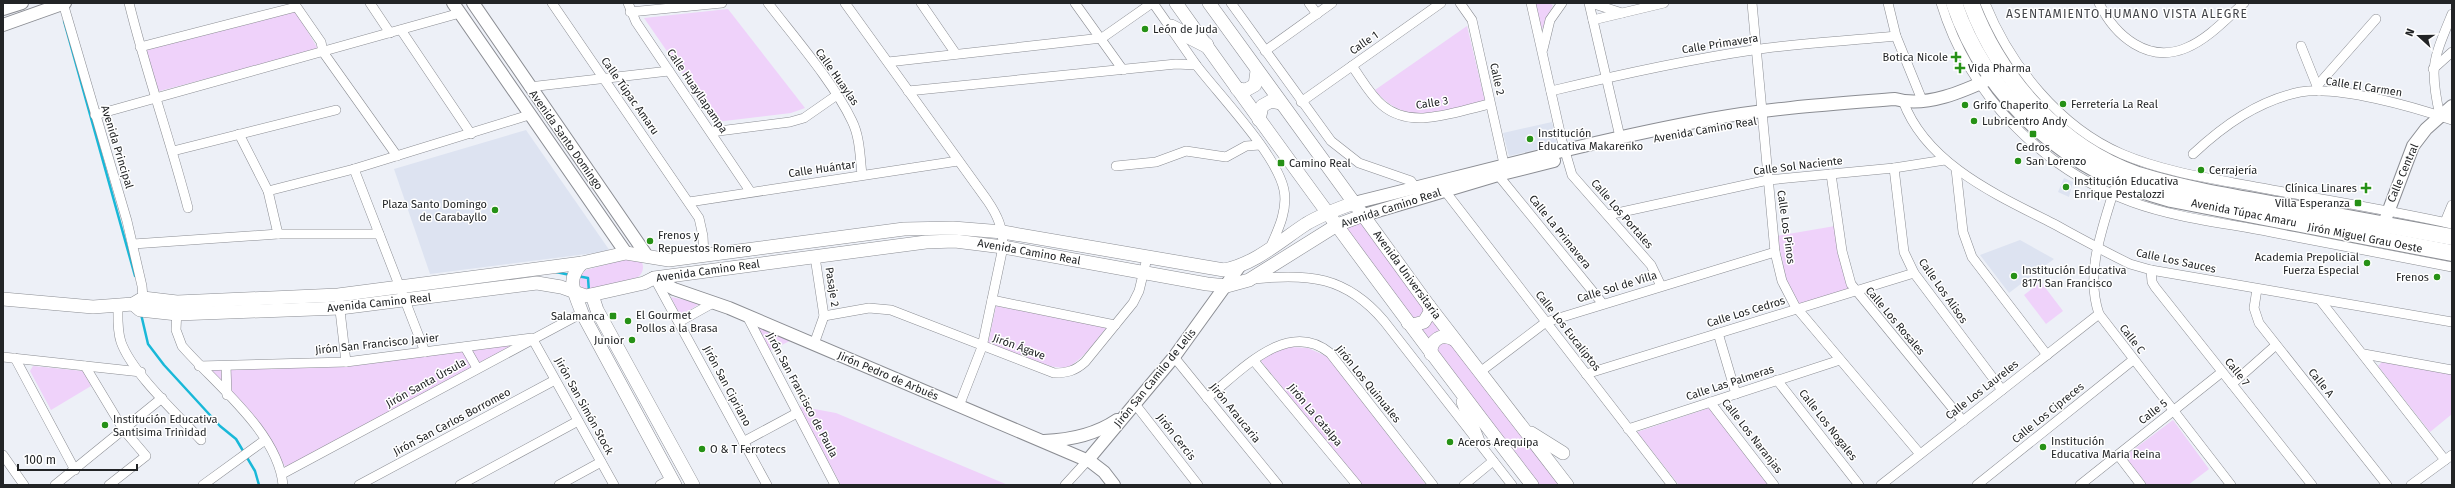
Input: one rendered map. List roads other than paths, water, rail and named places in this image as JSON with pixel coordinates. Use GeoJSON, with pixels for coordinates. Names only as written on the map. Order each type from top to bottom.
{"type":"FeatureCollection","features":[{"type":"Feature","properties":{"kind":"highway","name":"Avenida Túpac Amaru"},"geometry":{"type":"LineString","coordinates":[[1954,3],[1985,81],[2047,138],[2114,188],[2170,200],[2381,232],[2452,237]]}},
{"type":"Feature","properties":{"kind":"highway","name":"Avenida Túpac Amaru"},"geometry":{"type":"LineString","coordinates":[[1971,3],[1993,50],[2013,81],[2033,104],[2071,137],[2114,164],[2137,174],[2178,186],[2381,232],[2452,253]]}},
{"type":"Feature","properties":{"kind":"main road"},"geometry":{"type":"LineString","coordinates":[[1176,3],[1259,120],[1408,323],[1532,485]]}},
{"type":"Feature","properties":{"kind":"main road","name":"Avenida Universitaria"},"geometry":{"type":"LineString","coordinates":[[1209,3],[1280,103],[1429,306],[1567,485]]}},
{"type":"Feature","properties":{"kind":"main road"},"geometry":{"type":"LineString","coordinates":[[1221,3],[1235,39]]}},
{"type":"Feature","properties":{"kind":"main road"},"geometry":{"type":"LineString","coordinates":[[1171,27],[1206,45]]}},
{"type":"Feature","properties":{"kind":"main road"},"geometry":{"type":"LineString","coordinates":[[1237,89],[1251,88],[1257,81],[1257,71]]}},
{"type":"Feature","properties":{"kind":"main road"},"geometry":{"type":"LineString","coordinates":[[1259,120],[1260,110],[1266,103],[1280,103]]}},
{"type":"Feature","properties":{"kind":"main road","name":"Avenida Camino Real"},"geometry":{"type":"LineString","coordinates":[[3,299],[93,307],[118,306],[138,301],[140,310],[177,308],[338,295],[582,263],[626,253],[669,260],[904,229],[953,228],[1003,232],[1147,258],[1224,270],[1239,267],[1328,212],[1354,203]]}},
{"type":"Feature","properties":{"kind":"main road","name":"Avenida Camino Real"},"geometry":{"type":"LineString","coordinates":[[177,308],[340,308],[537,283],[561,287],[575,294],[592,295],[654,278],[926,242],[955,241],[1003,247],[1144,273],[1227,286],[1249,280],[1337,225],[1364,216]]}},
{"type":"Feature","properties":{"kind":"main road","name":"Avenida Santo Domingo"},"geometry":{"type":"LineString","coordinates":[[647,256],[654,268],[654,278]]}},
{"type":"Feature","properties":{"kind":"main road"},"geometry":{"type":"LineString","coordinates":[[582,263],[572,278],[575,294],[582,313],[673,482]]}},
{"type":"Feature","properties":{"kind":"main road"},"geometry":{"type":"LineString","coordinates":[[592,295],[597,310],[693,485]]}},
{"type":"Feature","properties":{"kind":"main road"},"geometry":{"type":"LineString","coordinates":[[1408,323],[1413,325],[1424,322],[1428,318],[1429,306]]}},
{"type":"Feature","properties":{"kind":"main road"},"geometry":{"type":"LineString","coordinates":[[1431,354],[1431,348],[1437,338],[1442,336],[1454,339]]}},
{"type":"Feature","properties":{"kind":"main road"},"geometry":{"type":"LineString","coordinates":[[1458,389],[1478,441]]}},
{"type":"Feature","properties":{"kind":"main road"},"geometry":{"type":"LineString","coordinates":[[1522,428],[1563,453]]}},
{"type":"Feature","properties":{"kind":"street"},"geometry":{"type":"LineString","coordinates":[[3,9],[22,3]]}},
{"type":"Feature","properties":{"kind":"street"},"geometry":{"type":"LineString","coordinates":[[3,25],[50,5],[64,3]]}},
{"type":"Feature","properties":{"kind":"street","name":"Avenida Principal"},"geometry":{"type":"LineString","coordinates":[[64,3],[94,114],[133,244],[138,301]]}},
{"type":"Feature","properties":{"kind":"street"},"geometry":{"type":"LineString","coordinates":[[129,3],[140,47],[173,152],[188,208]]}},
{"type":"Feature","properties":{"kind":"street"},"geometry":{"type":"LineString","coordinates":[[370,3],[390,33]]}},
{"type":"Feature","properties":{"kind":"street","name":"Avenida Santo Domingo"},"geometry":{"type":"LineString","coordinates":[[453,3],[528,115],[626,253]]}},
{"type":"Feature","properties":{"kind":"street","name":"Avenida Santo Domingo"},"geometry":{"type":"LineString","coordinates":[[473,3],[529,87],[647,256]]}},
{"type":"Feature","properties":{"kind":"street","name":"Calle Túpac Amaru"},"geometry":{"type":"LineString","coordinates":[[552,3],[699,218],[703,236],[704,256]]}},
{"type":"Feature","properties":{"kind":"street","name":"Calle Huayllapampa"},"geometry":{"type":"LineString","coordinates":[[628,3],[630,12],[750,191]]}},
{"type":"Feature","properties":{"kind":"street"},"geometry":{"type":"LineString","coordinates":[[630,12],[722,3]]}},
{"type":"Feature","properties":{"kind":"street","name":"Calle Huaylas"},"geometry":{"type":"LineString","coordinates":[[768,3],[837,95],[854,127],[862,175]]}},
{"type":"Feature","properties":{"kind":"street"},"geometry":{"type":"LineString","coordinates":[[845,3],[999,217],[1003,232],[1003,247],[992,300],[982,347],[959,406]]}},
{"type":"Feature","properties":{"kind":"street"},"geometry":{"type":"LineString","coordinates":[[923,3],[956,54]]}},
{"type":"Feature","properties":{"kind":"street"},"geometry":{"type":"LineString","coordinates":[[1075,3],[1102,38],[1123,70]]}},
{"type":"Feature","properties":{"kind":"street"},"geometry":{"type":"LineString","coordinates":[[888,62],[1102,38],[1153,3],[1196,65],[1275,164],[1285,192],[1281,222],[1270,248]]}},
{"type":"Feature","properties":{"kind":"street"},"geometry":{"type":"LineString","coordinates":[[1231,3],[1264,51],[1331,141],[1354,160],[1371,168],[1404,177],[1418,193]]}},
{"type":"Feature","properties":{"kind":"street"},"geometry":{"type":"LineString","coordinates":[[1309,3],[1317,14]]}},
{"type":"Feature","properties":{"kind":"street"},"geometry":{"type":"LineString","coordinates":[[1264,51],[1332,3]]}},
{"type":"Feature","properties":{"kind":"street","name":"Calle 1"},"geometry":{"type":"LineString","coordinates":[[1301,102],[1441,3]]}},
{"type":"Feature","properties":{"kind":"street","name":"Calle 2"},"geometry":{"type":"LineString","coordinates":[[1460,3],[1472,20],[1504,164]]}},
{"type":"Feature","properties":{"kind":"street","name":"Calle Los Portales"},"geometry":{"type":"LineString","coordinates":[[1530,3],[1565,154],[1572,175],[1651,265],[1661,286]]}},
{"type":"Feature","properties":{"kind":"street"},"geometry":{"type":"LineString","coordinates":[[1542,52],[1550,20],[1562,3]]}},
{"type":"Feature","properties":{"kind":"street"},"geometry":{"type":"LineString","coordinates":[[1620,137],[1590,3],[1622,13]]}},
{"type":"Feature","properties":{"kind":"street"},"geometry":{"type":"LineString","coordinates":[[1593,20],[1664,3]]}},
{"type":"Feature","properties":{"kind":"street","name":"Calle Los Pinos"},"geometry":{"type":"LineString","coordinates":[[1752,3],[1775,252],[1782,281],[1797,309],[1920,454]]}},
{"type":"Feature","properties":{"kind":"street"},"geometry":{"type":"LineString","coordinates":[[1888,3],[1896,36],[1922,100]]}},
{"type":"Feature","properties":{"kind":"street"},"geometry":{"type":"LineString","coordinates":[[1941,3],[1952,32],[1985,81]]}},
{"type":"Feature","properties":{"kind":"street","name":"Avenida Túpac Amaru"},"geometry":{"type":"LineString","coordinates":[[1985,3],[2009,50],[2025,74],[2048,101],[2074,124],[2121,154],[2381,232],[2448,223]]}},
{"type":"Feature","properties":{"kind":"street"},"geometry":{"type":"LineString","coordinates":[[2099,3],[2115,29],[2130,43],[2150,52],[2169,53],[2187,48],[2210,33],[2244,3]]}},
{"type":"Feature","properties":{"kind":"street"},"geometry":{"type":"LineString","coordinates":[[140,47],[295,5],[321,42],[323,52],[397,156]]}},
{"type":"Feature","properties":{"kind":"street"},"geometry":{"type":"LineString","coordinates":[[94,114],[460,13]]}},
{"type":"Feature","properties":{"kind":"street"},"geometry":{"type":"LineString","coordinates":[[2446,118],[2433,85],[2433,70],[2436,52],[2452,14]]}},
{"type":"Feature","properties":{"kind":"street"},"geometry":{"type":"LineString","coordinates":[[2301,46],[2318,89],[2376,19]]}},
{"type":"Feature","properties":{"kind":"street"},"geometry":{"type":"LineString","coordinates":[[401,30],[471,134]]}},
{"type":"Feature","properties":{"kind":"street","name":"Calle Primavera"},"geometry":{"type":"LineString","coordinates":[[1551,92],[1606,77],[1756,50],[1896,36]]}},
{"type":"Feature","properties":{"kind":"street"},"geometry":{"type":"LineString","coordinates":[[2433,70],[2452,52]]}},
{"type":"Feature","properties":{"kind":"street"},"geometry":{"type":"LineString","coordinates":[[908,90],[1176,64],[1196,65]]}},
{"type":"Feature","properties":{"kind":"street","name":"Calle 3"},"geometry":{"type":"LineString","coordinates":[[1352,66],[1381,104],[1403,116],[1424,118],[1490,104]]}},
{"type":"Feature","properties":{"kind":"street"},"geometry":{"type":"LineString","coordinates":[[529,87],[602,77],[670,71]]}},
{"type":"Feature","properties":{"kind":"street","name":"Avenida Camino Real"},"geometry":{"type":"LineString","coordinates":[[1354,203],[1418,193],[1445,191],[1620,137],[1763,115],[1896,106],[1903,101],[1922,100],[1962,91],[1985,81]]}},
{"type":"Feature","properties":{"kind":"street","name":"Calle El Carmen"},"geometry":{"type":"LineString","coordinates":[[2193,154],[2216,132],[2236,117],[2276,100],[2301,92],[2318,89],[2384,100],[2446,118]]}},
{"type":"Feature","properties":{"kind":"street"},"geometry":{"type":"LineString","coordinates":[[711,132],[790,122],[804,118],[837,95]]}},
{"type":"Feature","properties":{"kind":"street","name":"Calle Los Sauces"},"geometry":{"type":"LineString","coordinates":[[1903,101],[1908,116],[1945,160],[1956,169],[1988,190],[2130,264],[2151,270],[2452,322]]}},
{"type":"Feature","properties":{"kind":"street","name":"Calle Central"},"geometry":{"type":"LineString","coordinates":[[2381,232],[2413,146],[2426,129],[2446,118],[2452,106]]}},
{"type":"Feature","properties":{"kind":"street"},"geometry":{"type":"LineString","coordinates":[[173,152],[336,110]]}},
{"type":"Feature","properties":{"kind":"street"},"geometry":{"type":"LineString","coordinates":[[268,191],[354,170],[528,115]]}},
{"type":"Feature","properties":{"kind":"street","name":"Avenida Camino Real"},"geometry":{"type":"LineString","coordinates":[[1364,216],[1418,193],[1504,164],[1712,127],[1763,115]]}},
{"type":"Feature","properties":{"kind":"street"},"geometry":{"type":"LineString","coordinates":[[239,134],[268,191],[278,234]]}},
{"type":"Feature","properties":{"kind":"street"},"geometry":{"type":"LineString","coordinates":[[1116,166],[1161,161],[1186,152],[1226,156],[1246,146],[1260,145]]}},
{"type":"Feature","properties":{"kind":"street","name":"Calle Sol Naciente"},"geometry":{"type":"LineString","coordinates":[[1608,215],[1768,180],[1894,168],[1945,160]]}},
{"type":"Feature","properties":{"kind":"street","name":"Calle Huántar"},"geometry":{"type":"LineString","coordinates":[[688,202],[750,191],[958,161]]}},
{"type":"Feature","properties":{"kind":"street","name":"Calle Los Alisos"},"geometry":{"type":"LineString","coordinates":[[1894,168],[1904,252],[1914,274],[2002,390]]}},
{"type":"Feature","properties":{"kind":"street"},"geometry":{"type":"LineString","coordinates":[[1956,169],[1963,232],[1972,258],[2047,355]]}},
{"type":"Feature","properties":{"kind":"street"},"geometry":{"type":"LineString","coordinates":[[354,170],[425,352]]}},
{"type":"Feature","properties":{"kind":"street","name":"Calle Los Rosales"},"geometry":{"type":"LineString","coordinates":[[1831,174],[1842,251],[1855,291],[1963,421]]}},
{"type":"Feature","properties":{"kind":"street","name":"Calle La Primavera"},"geometry":{"type":"LineString","coordinates":[[1498,175],[1603,304]]}},
{"type":"Feature","properties":{"kind":"street","name":"Calle C"},"geometry":{"type":"LineString","coordinates":[[2114,188],[2098,247],[2092,285],[2099,314],[2231,485]]}},
{"type":"Feature","properties":{"kind":"street","name":"Calle Los Eucaliptos"},"geometry":{"type":"LineString","coordinates":[[1445,191],[1672,485]]}},
{"type":"Feature","properties":{"kind":"street"},"geometry":{"type":"LineString","coordinates":[[2448,223],[2452,205]]}},
{"type":"Feature","properties":{"kind":"street","name":"Jirón Miguel Grau Oeste"},"geometry":{"type":"LineString","coordinates":[[2381,232],[2452,267]]}},
{"type":"Feature","properties":{"kind":"street"},"geometry":{"type":"LineString","coordinates":[[133,244],[278,234],[379,234]]}},
{"type":"Feature","properties":{"kind":"street","name":"Calle Sol de Villa"},"geometry":{"type":"LineString","coordinates":[[1480,372],[1546,322],[1775,252]]}},
{"type":"Feature","properties":{"kind":"street","name":"Pasaje 2"},"geometry":{"type":"LineString","coordinates":[[814,344],[824,316],[815,257]]}},
{"type":"Feature","properties":{"kind":"street","name":"Jirón Ágave"},"geometry":{"type":"LineString","coordinates":[[824,316],[869,308],[886,309],[982,347],[1054,373],[1066,373],[1077,369],[1085,362],[1134,303],[1144,273],[1147,258]]}},
{"type":"Feature","properties":{"kind":"street","name":"Jirón San Camilo de Lelis"},"geometry":{"type":"LineString","coordinates":[[1065,485],[1174,357],[1227,286],[1239,267]]}},
{"type":"Feature","properties":{"kind":"street","name":"Calle 7"},"geometry":{"type":"LineString","coordinates":[[2151,270],[2152,282],[2155,287],[2312,485]]}},
{"type":"Feature","properties":{"kind":"street","name":"Calle Los Cedros"},"geometry":{"type":"LineString","coordinates":[[1586,374],[1914,274]]}},
{"type":"Feature","properties":{"kind":"street"},"geometry":{"type":"LineString","coordinates":[[1249,280],[1285,276],[1309,277],[1332,282],[1361,298],[1384,321],[1512,485]]}},
{"type":"Feature","properties":{"kind":"street","name":"Jirón Pedro de Arbués"},"geometry":{"type":"LineString","coordinates":[[654,278],[674,288],[814,344],[1087,461],[1099,468],[1114,485]]}},
{"type":"Feature","properties":{"kind":"street","name":"Jirón San Cipriano"},"geometry":{"type":"LineString","coordinates":[[654,278],[766,485]]}},
{"type":"Feature","properties":{"kind":"street","name":"Calle A"},"geometry":{"type":"LineString","coordinates":[[2257,289],[2254,308],[2255,317],[2276,346],[2387,485]]}},
{"type":"Feature","properties":{"kind":"street"},"geometry":{"type":"LineString","coordinates":[[338,295],[346,362]]}},
{"type":"Feature","properties":{"kind":"street"},"geometry":{"type":"LineString","coordinates":[[992,300],[1115,325]]}},
{"type":"Feature","properties":{"kind":"street"},"geometry":{"type":"LineString","coordinates":[[2320,300],[2449,458],[2412,485]]}},
{"type":"Feature","properties":{"kind":"street"},"geometry":{"type":"LineString","coordinates":[[679,322],[713,303]]}},
{"type":"Feature","properties":{"kind":"street"},"geometry":{"type":"LineString","coordinates":[[118,306],[118,330],[122,344],[140,372],[201,440]]}},
{"type":"Feature","properties":{"kind":"street"},"geometry":{"type":"LineString","coordinates":[[177,308],[178,338],[199,366],[251,419],[265,440],[282,474],[283,485]]}},
{"type":"Feature","properties":{"kind":"street","name":"Jirón Santa Úrsula"},"geometry":{"type":"LineString","coordinates":[[282,474],[532,338],[582,313]]}},
{"type":"Feature","properties":{"kind":"street","name":"Calle Los Laureles"},"geometry":{"type":"LineString","coordinates":[[1881,485],[2099,314]]}},
{"type":"Feature","properties":{"kind":"street","name":"Jirón San Francisco de Paula"},"geometry":{"type":"LineString","coordinates":[[747,316],[835,485]]}},
{"type":"Feature","properties":{"kind":"street"},"geometry":{"type":"LineString","coordinates":[[1718,333],[1736,394]]}},
{"type":"Feature","properties":{"kind":"street","name":"Jirón San Francisco Javier"},"geometry":{"type":"LineString","coordinates":[[199,366],[346,362],[532,338]]}},
{"type":"Feature","properties":{"kind":"street","name":"Jirón San Simón Stock"},"geometry":{"type":"LineString","coordinates":[[532,338],[614,485]]}},
{"type":"Feature","properties":{"kind":"street","name":"Jirón Los Quinuales"},"geometry":{"type":"LineString","coordinates":[[1207,398],[1271,348],[1285,343],[1310,342],[1321,346],[1330,353],[1433,485]]}},
{"type":"Feature","properties":{"kind":"street"},"geometry":{"type":"LineString","coordinates":[[2232,384],[2276,346]]}},
{"type":"Feature","properties":{"kind":"street"},"geometry":{"type":"LineString","coordinates":[[465,347],[477,368]]}},
{"type":"Feature","properties":{"kind":"street"},"geometry":{"type":"LineString","coordinates":[[2364,354],[2452,370]]}},
{"type":"Feature","properties":{"kind":"street"},"geometry":{"type":"LineString","coordinates":[[3,357],[140,372]]}},
{"type":"Feature","properties":{"kind":"street","name":"Jirón Araucaria"},"geometry":{"type":"LineString","coordinates":[[1174,357],[1278,485]]}},
{"type":"Feature","properties":{"kind":"street"},"geometry":{"type":"LineString","coordinates":[[15,358],[74,470]]}},
{"type":"Feature","properties":{"kind":"street","name":"Calle Las Palmeras"},"geometry":{"type":"LineString","coordinates":[[1628,429],[1840,360]]}},
{"type":"Feature","properties":{"kind":"street","name":"Calle Los Cipreces"},"geometry":{"type":"LineString","coordinates":[[1977,485],[2133,360]]}},
{"type":"Feature","properties":{"kind":"street","name":"Jirón La Catalpa"},"geometry":{"type":"LineString","coordinates":[[1254,361],[1357,485]]}},
{"type":"Feature","properties":{"kind":"street"},"geometry":{"type":"LineString","coordinates":[[86,366],[123,429],[146,456],[109,485]]}},
{"type":"Feature","properties":{"kind":"street"},"geometry":{"type":"LineString","coordinates":[[226,366],[227,395]]}},
{"type":"Feature","properties":{"kind":"street","name":"Calle 5"},"geometry":{"type":"LineString","coordinates":[[2080,485],[2222,372]]}},
{"type":"Feature","properties":{"kind":"street","name":"Jirón San Carlos Borromeo"},"geometry":{"type":"LineString","coordinates":[[359,485],[555,380]]}},
{"type":"Feature","properties":{"kind":"street","name":"Calle Los Nogales"},"geometry":{"type":"LineString","coordinates":[[1777,380],[1859,485]]}},
{"type":"Feature","properties":{"kind":"street"},"geometry":{"type":"LineString","coordinates":[[56,485],[162,398]]}},
{"type":"Feature","properties":{"kind":"street","name":"Calle Los Naranjas"},"geometry":{"type":"LineString","coordinates":[[1710,402],[1774,485]]}},
{"type":"Feature","properties":{"kind":"street","name":"Jirón Cercis"},"geometry":{"type":"LineString","coordinates":[[1135,404],[1198,485]]}},
{"type":"Feature","properties":{"kind":"street"},"geometry":{"type":"LineString","coordinates":[[743,442],[797,413]]}},
{"type":"Feature","properties":{"kind":"street"},"geometry":{"type":"LineString","coordinates":[[1041,441],[1083,436],[1111,424],[1126,414]]}},
{"type":"Feature","properties":{"kind":"street"},"geometry":{"type":"LineString","coordinates":[[460,485],[578,421]]}},
{"type":"Feature","properties":{"kind":"street"},"geometry":{"type":"LineString","coordinates":[[203,485],[265,440]]}},
{"type":"Feature","properties":{"kind":"street"},"geometry":{"type":"LineString","coordinates":[[2118,454],[2141,485]]}},
{"type":"Feature","properties":{"kind":"street"},"geometry":{"type":"LineString","coordinates":[[3,455],[24,485]]}},
{"type":"Feature","properties":{"kind":"street"},"geometry":{"type":"LineString","coordinates":[[1464,485],[1493,461]]}},
{"type":"Feature","properties":{"kind":"street"},"geometry":{"type":"LineString","coordinates":[[559,485],[601,462]]}},
{"type":"Feature","properties":{"kind":"street"},"geometry":{"type":"LineString","coordinates":[[660,485],[673,482]]}},
{"type":"Feature","properties":{"kind":"waterway"},"geometry":{"type":"LineString","coordinates":[[64,21],[135,276]]}},
{"type":"Feature","properties":{"kind":"waterway"},"geometry":{"type":"LineString","coordinates":[[556,272],[570,275]]}},
{"type":"Feature","properties":{"kind":"waterway"},"geometry":{"type":"LineString","coordinates":[[577,276],[588,278],[589,292]]}},
{"type":"Feature","properties":{"kind":"waterway"},"geometry":{"type":"LineString","coordinates":[[141,314],[148,344],[164,365],[220,426],[236,439],[255,471],[259,485]]}},
{"type":"Feature","properties":{"kind":"place","name":"León de Juda"},"geometry":{"type":"Point","coordinates":[1145,29]}},
{"type":"Feature","properties":{"kind":"place","name":"Botica Nicole"},"geometry":{"type":"Point","coordinates":[1956,57]}},
{"type":"Feature","properties":{"kind":"place","name":"Vida Pharma"},"geometry":{"type":"Point","coordinates":[1960,68]}},
{"type":"Feature","properties":{"kind":"place","name":"Ferretería La Real"},"geometry":{"type":"Point","coordinates":[2063,104]}},
{"type":"Feature","properties":{"kind":"place","name":"Grifo Chaperito"},"geometry":{"type":"Point","coordinates":[1965,105]}},
{"type":"Feature","properties":{"kind":"place","name":"Lubricentro Andy"},"geometry":{"type":"Point","coordinates":[1974,121]}},
{"type":"Feature","properties":{"kind":"place","name":"Cedros"},"geometry":{"type":"Point","coordinates":[2033,134]}},
{"type":"Feature","properties":{"kind":"place","name":"Institución Educativa Makarenko"},"geometry":{"type":"Point","coordinates":[1530,139]}},
{"type":"Feature","properties":{"kind":"place","name":"San Lorenzo"},"geometry":{"type":"Point","coordinates":[2018,161]}},
{"type":"Feature","properties":{"kind":"place","name":"Camino Real"},"geometry":{"type":"Point","coordinates":[1281,163]}},
{"type":"Feature","properties":{"kind":"place","name":"Cerrajería"},"geometry":{"type":"Point","coordinates":[2201,170]}},
{"type":"Feature","properties":{"kind":"place","name":"Institución Educativa Enrique Pestalozzi"},"geometry":{"type":"Point","coordinates":[2066,187]}},
{"type":"Feature","properties":{"kind":"place","name":"Clínica Linares"},"geometry":{"type":"Point","coordinates":[2366,188]}},
{"type":"Feature","properties":{"kind":"place","name":"Villa Esperanza"},"geometry":{"type":"Point","coordinates":[2358,203]}},
{"type":"Feature","properties":{"kind":"place","name":"Plaza Santo Domingo de Carabayllo"},"geometry":{"type":"Point","coordinates":[495,210]}},
{"type":"Feature","properties":{"kind":"place","name":"Frenos y Repuestos Romero"},"geometry":{"type":"Point","coordinates":[650,241]}},
{"type":"Feature","properties":{"kind":"place","name":"Academia Prepolicial Fuerza Especial"},"geometry":{"type":"Point","coordinates":[2367,263]}},
{"type":"Feature","properties":{"kind":"place","name":"Institución Educativa 8171 San Francisco"},"geometry":{"type":"Point","coordinates":[2014,276]}},
{"type":"Feature","properties":{"kind":"place","name":"Frenos"},"geometry":{"type":"Point","coordinates":[2437,277]}},
{"type":"Feature","properties":{"kind":"place","name":"Salamanca"},"geometry":{"type":"Point","coordinates":[613,316]}},
{"type":"Feature","properties":{"kind":"place","name":"El Gourmet Pollos a la Brasa"},"geometry":{"type":"Point","coordinates":[628,321]}},
{"type":"Feature","properties":{"kind":"place","name":"Junior"},"geometry":{"type":"Point","coordinates":[632,340]}},
{"type":"Feature","properties":{"kind":"place","name":"Institución Educativa Santisima Trinidad"},"geometry":{"type":"Point","coordinates":[105,425]}},
{"type":"Feature","properties":{"kind":"place","name":"Aceros Arequipa"},"geometry":{"type":"Point","coordinates":[1450,442]}},
{"type":"Feature","properties":{"kind":"place","name":"Institución Educativa Maria Reina"},"geometry":{"type":"Point","coordinates":[2043,447]}},
{"type":"Feature","properties":{"kind":"place","name":"O & T Ferrotecs"},"geometry":{"type":"Point","coordinates":[702,449]}},
{"type":"Feature","properties":{"kind":"district","name":"ASENTAMIENTO HUMANO VISTA ALEGRE"},"geometry":{"type":"Point","coordinates":[2127,14]}}]}
